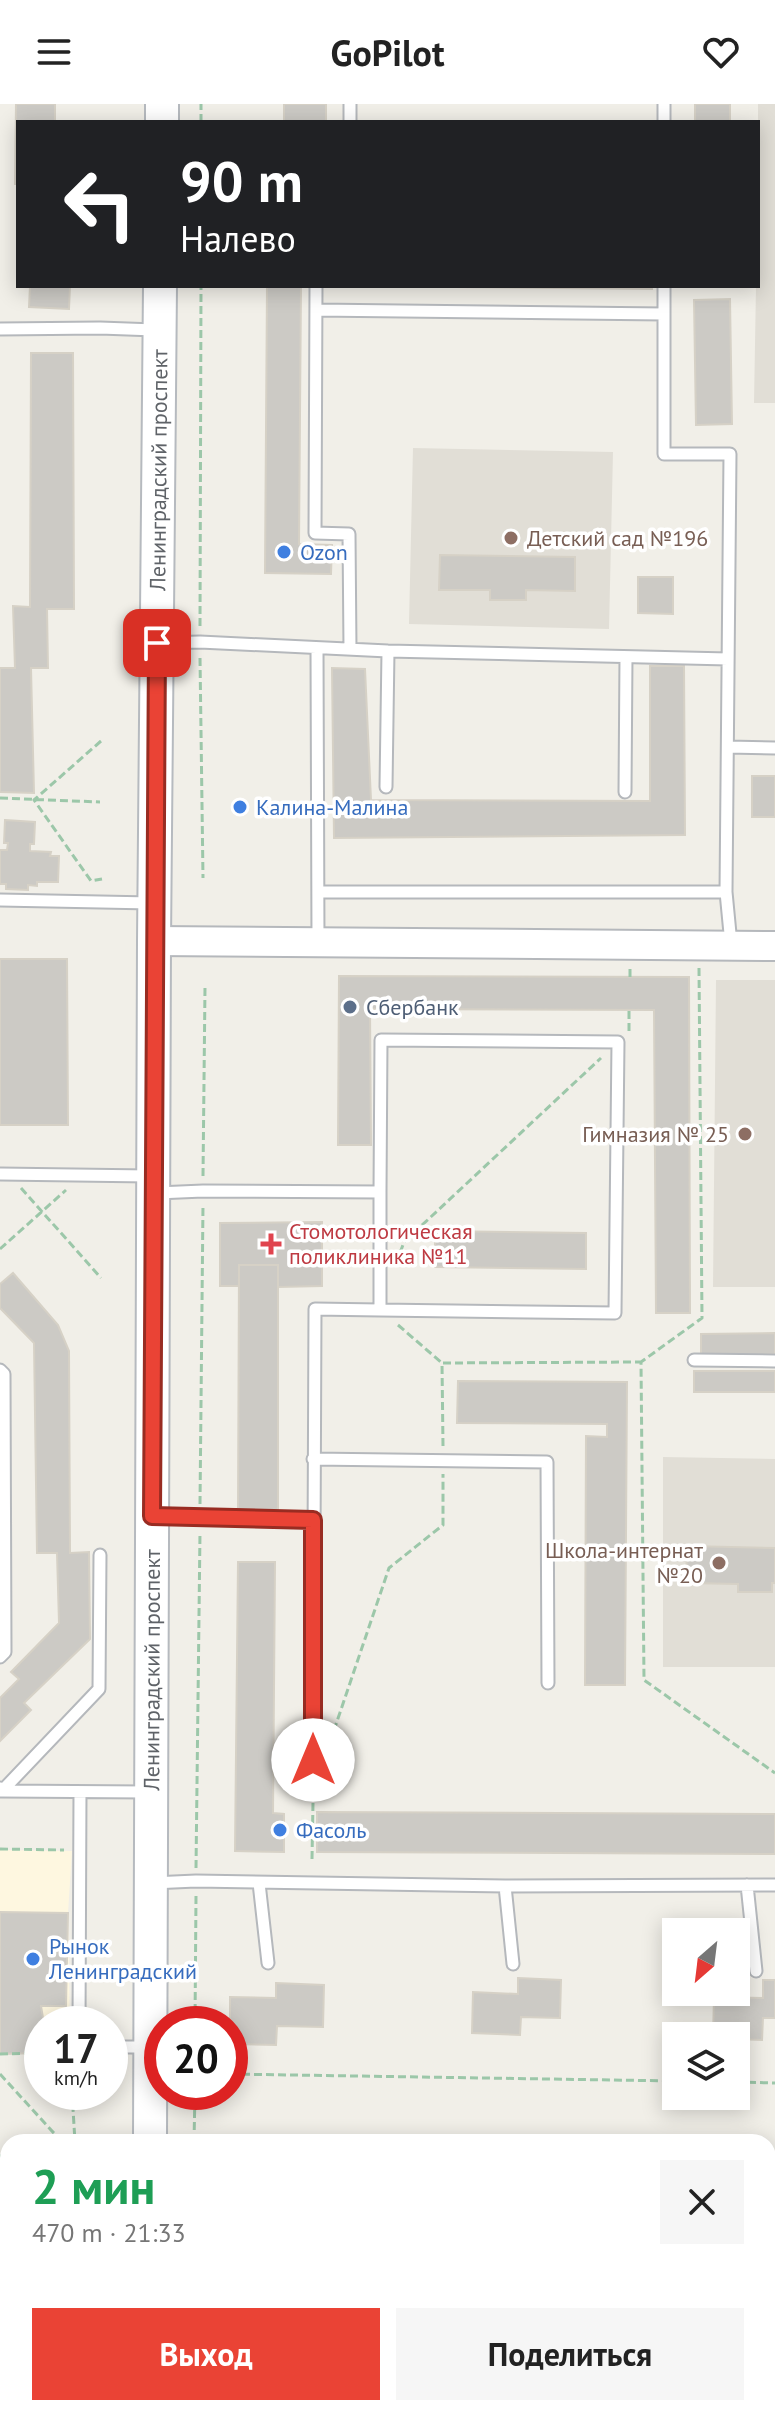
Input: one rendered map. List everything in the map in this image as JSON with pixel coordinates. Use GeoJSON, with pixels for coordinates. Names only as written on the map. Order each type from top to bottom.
{"type":"FeatureCollection","features":[{"type":"Feature","properties":{"kind":"main road","name":"Ленинградский проспект"},"geometry":{"type":"LineString","coordinates":[[150,2006],[154,903],[160,288]]}},
{"type":"Feature","properties":{"kind":"main road","name":"Ленинградский проспект"},"geometry":{"type":"LineString","coordinates":[[150,2110],[150,2134]]}},
{"type":"Feature","properties":{"kind":"street"},"geometry":{"type":"LineString","coordinates":[[154,941],[775,946]]}},
{"type":"Feature","properties":{"kind":"lane"},"geometry":{"type":"LineString","coordinates":[[316,288],[315,533],[349,534],[350,649]]}},
{"type":"Feature","properties":{"kind":"lane"},"geometry":{"type":"LineString","coordinates":[[664,288],[664,454],[730,454],[726,892],[731,945]]}},
{"type":"Feature","properties":{"kind":"lane"},"geometry":{"type":"LineString","coordinates":[[316,310],[664,314]]}},
{"type":"Feature","properties":{"kind":"lane"},"geometry":{"type":"LineString","coordinates":[[0,329],[160,330]]}},
{"type":"Feature","properties":{"kind":"lane"},"geometry":{"type":"LineString","coordinates":[[157,643],[728,659]]}},
{"type":"Feature","properties":{"kind":"lane"},"geometry":{"type":"LineString","coordinates":[[317,648],[318,942]]}},
{"type":"Feature","properties":{"kind":"lane"},"geometry":{"type":"LineString","coordinates":[[386,787],[388,651]]}},
{"type":"Feature","properties":{"kind":"lane"},"geometry":{"type":"LineString","coordinates":[[625,792],[626,657]]}},
{"type":"Feature","properties":{"kind":"lane"},"geometry":{"type":"LineString","coordinates":[[728,747],[775,748]]}},
{"type":"Feature","properties":{"kind":"lane"},"geometry":{"type":"LineString","coordinates":[[318,892],[726,892]]}},
{"type":"Feature","properties":{"kind":"lane"},"geometry":{"type":"LineString","coordinates":[[0,900],[154,903]]}},
{"type":"Feature","properties":{"kind":"lane"},"geometry":{"type":"LineString","coordinates":[[313,1790],[315,1309],[380,1310],[615,1313],[618,1042],[381,1040],[380,1310]]}},
{"type":"Feature","properties":{"kind":"lane"},"geometry":{"type":"LineString","coordinates":[[4,1174],[83,1175],[203,1191],[380,1192]]}},
{"type":"Feature","properties":{"kind":"lane"},"geometry":{"type":"LineString","coordinates":[[694,1360],[775,1361]]}},
{"type":"Feature","properties":{"kind":"lane"},"geometry":{"type":"LineString","coordinates":[[0,1370],[4,1374],[5,1652],[0,1657]]}},
{"type":"Feature","properties":{"kind":"lane"},"geometry":{"type":"LineString","coordinates":[[313,1459],[547,1462],[548,1683]]}},
{"type":"Feature","properties":{"kind":"lane"},"geometry":{"type":"LineString","coordinates":[[152,1516],[313,1520]]}},
{"type":"Feature","properties":{"kind":"lane"},"geometry":{"type":"LineString","coordinates":[[1,1790],[99,1689],[100,1555]]}},
{"type":"Feature","properties":{"kind":"lane"},"geometry":{"type":"LineString","coordinates":[[1,1790],[151,1792]]}},
{"type":"Feature","properties":{"kind":"lane"},"geometry":{"type":"LineString","coordinates":[[79,2006],[80,1792]]}},
{"type":"Feature","properties":{"kind":"lane"},"geometry":{"type":"LineString","coordinates":[[151,1883],[775,1885]]}},
{"type":"Feature","properties":{"kind":"lane"},"geometry":{"type":"LineString","coordinates":[[259,1883],[268,1963]]}},
{"type":"Feature","properties":{"kind":"lane"},"geometry":{"type":"LineString","coordinates":[[747,1885],[756,1971]]}},
{"type":"Feature","properties":{"kind":"lane"},"geometry":{"type":"LineString","coordinates":[[505,1886],[513,1964]]}},
{"type":"Feature","properties":{"kind":"path"},"geometry":{"type":"LineString","coordinates":[[201,288],[203,878]]}},
{"type":"Feature","properties":{"kind":"path"},"geometry":{"type":"LineString","coordinates":[[34,800],[101,741]]}},
{"type":"Feature","properties":{"kind":"path"},"geometry":{"type":"LineString","coordinates":[[0,798],[100,802]]}},
{"type":"Feature","properties":{"kind":"path"},"geometry":{"type":"LineString","coordinates":[[34,800],[91,881],[102,879]]}},
{"type":"Feature","properties":{"kind":"path"},"geometry":{"type":"LineString","coordinates":[[380,1310],[442,1363],[641,1362],[702,1318],[699,945]]}},
{"type":"Feature","properties":{"kind":"path"},"geometry":{"type":"LineString","coordinates":[[395,1269],[404,1242],[629,1032],[629,1010]]}},
{"type":"Feature","properties":{"kind":"path"},"geometry":{"type":"LineString","coordinates":[[4,1174],[42,1211],[101,1278]]}},
{"type":"Feature","properties":{"kind":"path"},"geometry":{"type":"LineString","coordinates":[[0,1249],[83,1175]]}},
{"type":"Feature","properties":{"kind":"path"},"geometry":{"type":"LineString","coordinates":[[641,1362],[644,1680],[775,1773]]}},
{"type":"Feature","properties":{"kind":"path"},"geometry":{"type":"LineString","coordinates":[[328,1746],[389,1568],[443,1525],[442,1363]]}},
{"type":"Feature","properties":{"kind":"path"},"geometry":{"type":"LineString","coordinates":[[312,1859],[313,1790]]}},
{"type":"Feature","properties":{"kind":"path"},"geometry":{"type":"LineString","coordinates":[[0,1849],[72,1851]]}},
{"type":"Feature","properties":{"kind":"path"},"geometry":{"type":"LineString","coordinates":[[0,2054],[24,2053]]}},
{"type":"Feature","properties":{"kind":"path"},"geometry":{"type":"LineString","coordinates":[[0,2074],[55,2134]]}},
{"type":"Feature","properties":{"kind":"path"},"geometry":{"type":"LineString","coordinates":[[248,2074],[662,2081]]}},
{"type":"Feature","properties":{"kind":"path"},"geometry":{"type":"LineString","coordinates":[[750,2082],[775,2083]]}},
{"type":"Feature","properties":{"kind":"path"},"geometry":{"type":"LineString","coordinates":[[73,2110],[75,2134]]}},
{"type":"Feature","properties":{"kind":"path"},"geometry":{"type":"LineString","coordinates":[[194,2134],[195,2110]]}},
{"type":"Feature","properties":{"kind":"shaded area"},"geometry":{"type":"Polygon","coordinates":[[[758,104],[775,104],[775,403],[754,403],[756,288],[760,288],[758,104]]]}},
{"type":"Feature","properties":{"kind":"shaded area","name":"Детский сад №196"},"geometry":{"type":"Polygon","coordinates":[[[413,448],[613,452],[609,629],[409,624],[413,448]]]}},
{"type":"Feature","properties":{"kind":"shaded area","name":"Гимназия № 25"},"geometry":{"type":"Polygon","coordinates":[[[716,980],[775,980],[775,1287],[713,1287],[716,980]]]}},
{"type":"Feature","properties":{"kind":"shaded area","name":"Школа-интернат №20"},"geometry":{"type":"Polygon","coordinates":[[[663,1457],[775,1459],[775,1667],[663,1667],[663,1457]]]}},
{"type":"Feature","properties":{"kind":"shaded area","name":"Рынок Ленинградский"},"geometry":{"type":"Polygon","coordinates":[[[0,1850],[72,1851],[68,1913],[70,2006],[24,2006],[24,2053],[0,2054],[0,1850]]]}},
{"type":"Feature","properties":{"kind":"building"},"geometry":{"type":"Polygon","coordinates":[[[16,104],[55,104],[55,120],[16,120],[15,184],[16,104]]]}},
{"type":"Feature","properties":{"kind":"building"},"geometry":{"type":"Polygon","coordinates":[[[284,104],[326,104],[326,120],[284,120],[284,104]]]}},
{"type":"Feature","properties":{"kind":"building"},"geometry":{"type":"Polygon","coordinates":[[[695,104],[730,104],[730,120],[695,120],[695,104]]]}},
{"type":"Feature","properties":{"kind":"building"},"geometry":{"type":"Polygon","coordinates":[[[30,288],[70,288],[69,309],[29,307],[30,288]]]}},
{"type":"Feature","properties":{"kind":"building"},"geometry":{"type":"Polygon","coordinates":[[[267,288],[301,288],[299,544],[332,545],[331,574],[265,573],[267,288]]]}},
{"type":"Feature","properties":{"kind":"building"},"geometry":{"type":"Polygon","coordinates":[[[550,288],[652,288],[652,289],[550,288]]]}},
{"type":"Feature","properties":{"kind":"building"},"geometry":{"type":"Polygon","coordinates":[[[730,299],[732,424],[696,425],[694,300],[730,299]]]}},
{"type":"Feature","properties":{"kind":"building"},"geometry":{"type":"Polygon","coordinates":[[[31,353],[73,353],[74,609],[47,609],[48,668],[31,668],[34,793],[0,792],[0,668],[15,668],[13,606],[30,607],[31,353]]]}},
{"type":"Feature","properties":{"kind":"building"},"geometry":{"type":"Polygon","coordinates":[[[440,555],[575,557],[575,591],[526,590],[526,600],[490,600],[490,590],[439,590],[440,555]]]}},
{"type":"Feature","properties":{"kind":"building"},"geometry":{"type":"Polygon","coordinates":[[[638,577],[673,577],[673,614],[638,613],[638,577]]]}},
{"type":"Feature","properties":{"kind":"building"},"geometry":{"type":"Polygon","coordinates":[[[650,666],[684,666],[685,835],[334,838],[332,668],[365,669],[371,800],[650,801],[650,666]]]}},
{"type":"Feature","properties":{"kind":"building"},"geometry":{"type":"Polygon","coordinates":[[[752,776],[775,776],[775,817],[752,817],[752,776]]]}},
{"type":"Feature","properties":{"kind":"building"},"geometry":{"type":"Polygon","coordinates":[[[5,820],[35,822],[34,844],[30,844],[30,851],[51,852],[50,856],[59,856],[58,882],[37,882],[37,886],[28,885],[28,890],[6,889],[6,884],[0,884],[0,850],[7,850],[8,843],[4,843],[5,820]]]}},
{"type":"Feature","properties":{"kind":"building"},"geometry":{"type":"Polygon","coordinates":[[[0,959],[67,959],[68,1125],[0,1125],[0,959]]]}},
{"type":"Feature","properties":{"kind":"building"},"geometry":{"type":"Polygon","coordinates":[[[339,976],[689,977],[690,1313],[656,1313],[654,1010],[370,1009],[371,1145],[338,1145],[339,976]]]}},
{"type":"Feature","properties":{"kind":"building","name":"Стомотологическая поликлиника №11"},"geometry":{"type":"Polygon","coordinates":[[[322,1222],[322,1286],[278,1287],[278,1265],[239,1265],[239,1286],[220,1286],[220,1223],[322,1222]]]}},
{"type":"Feature","properties":{"kind":"building"},"geometry":{"type":"Polygon","coordinates":[[[435,1231],[586,1233],[586,1269],[435,1267],[435,1231]]]}},
{"type":"Feature","properties":{"kind":"building"},"geometry":{"type":"Polygon","coordinates":[[[239,1265],[278,1265],[278,1514],[238,1514],[239,1265]]]}},
{"type":"Feature","properties":{"kind":"building"},"geometry":{"type":"Polygon","coordinates":[[[13,1273],[58,1325],[69,1351],[70,1553],[89,1552],[90,1639],[24,1703],[31,1710],[0,1741],[0,1698],[19,1679],[11,1672],[59,1623],[57,1553],[37,1553],[34,1343],[0,1308],[0,1284],[13,1273]]]}},
{"type":"Feature","properties":{"kind":"building"},"geometry":{"type":"Polygon","coordinates":[[[775,1333],[775,1354],[701,1354],[701,1334],[775,1333]]]}},
{"type":"Feature","properties":{"kind":"building"},"geometry":{"type":"Polygon","coordinates":[[[694,1371],[775,1371],[775,1392],[694,1392],[694,1371]]]}},
{"type":"Feature","properties":{"kind":"building"},"geometry":{"type":"Polygon","coordinates":[[[458,1381],[627,1382],[625,1685],[585,1685],[586,1436],[607,1437],[607,1424],[457,1423],[458,1381]]]}},
{"type":"Feature","properties":{"kind":"building"},"geometry":{"type":"Polygon","coordinates":[[[687,1546],[775,1548],[772,1592],[738,1592],[738,1584],[686,1583],[687,1546]]]}},
{"type":"Feature","properties":{"kind":"building"},"geometry":{"type":"Polygon","coordinates":[[[238,1562],[275,1562],[273,1813],[284,1814],[284,1852],[235,1851],[238,1562]]]}},
{"type":"Feature","properties":{"kind":"building"},"geometry":{"type":"Polygon","coordinates":[[[317,1812],[775,1814],[775,1854],[317,1852],[317,1812]]]}},
{"type":"Feature","properties":{"kind":"building","name":"Рынок Ленинградский"},"geometry":{"type":"Polygon","coordinates":[[[0,1912],[68,1913],[66,2006],[24,2006],[24,2053],[0,2054],[0,1912]]]}},
{"type":"Feature","properties":{"kind":"building"},"geometry":{"type":"Polygon","coordinates":[[[518,1978],[561,1980],[560,2018],[521,2017],[520,2035],[472,2033],[473,1992],[518,1994],[518,1978]]]}},
{"type":"Feature","properties":{"kind":"building"},"geometry":{"type":"Polygon","coordinates":[[[763,1980],[775,1980],[775,2018],[763,2018],[762,2040],[750,2040],[750,2022],[713,2022],[714,2006],[750,2006],[750,1998],[763,1998],[763,1980]]]}},
{"type":"Feature","properties":{"kind":"building"},"geometry":{"type":"Polygon","coordinates":[[[276,1983],[324,1985],[323,2027],[277,2026],[276,2045],[248,2044],[248,2006],[230,2006],[230,1997],[276,1998],[276,1983]]]}},
{"type":"Feature","properties":{"kind":"place","name":"Детский сад №196"},"geometry":{"type":"Point","coordinates":[511,538]}},
{"type":"Feature","properties":{"kind":"place","name":"Ozon"},"geometry":{"type":"Point","coordinates":[284,552]}},
{"type":"Feature","properties":{"kind":"place","name":"Калина-Малина"},"geometry":{"type":"Point","coordinates":[240,807]}},
{"type":"Feature","properties":{"kind":"place","name":"Сбербанк"},"geometry":{"type":"Point","coordinates":[350,1007]}},
{"type":"Feature","properties":{"kind":"place","name":"Гимназия № 25"},"geometry":{"type":"Point","coordinates":[745,1134]}},
{"type":"Feature","properties":{"kind":"place","name":"Стомотологическая поликлиника №11"},"geometry":{"type":"Point","coordinates":[271,1244]}},
{"type":"Feature","properties":{"kind":"place","name":"Школа-интернат №20"},"geometry":{"type":"Point","coordinates":[719,1563]}},
{"type":"Feature","properties":{"kind":"place","name":"Фасоль"},"geometry":{"type":"Point","coordinates":[280,1830]}},
{"type":"Feature","properties":{"kind":"place","name":"Рынок Ленинградский"},"geometry":{"type":"Point","coordinates":[33,1959]}},
{"type":"Feature","properties":{"kind":"route"},"geometry":{"type":"LineString","coordinates":[[157,643],[152,1516],[313,1520],[313,1760]]}}]}
